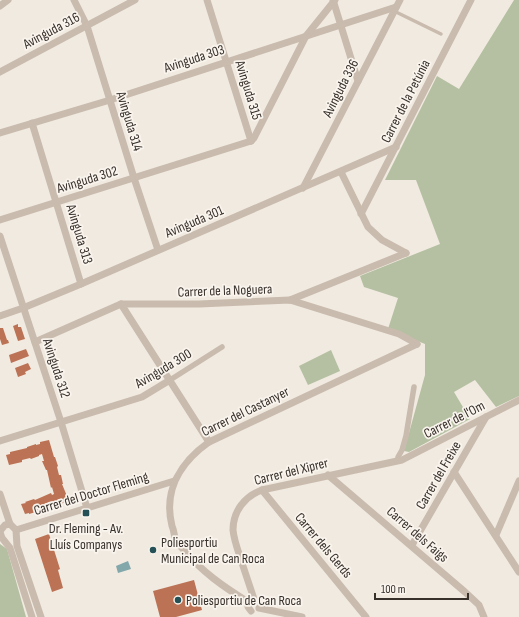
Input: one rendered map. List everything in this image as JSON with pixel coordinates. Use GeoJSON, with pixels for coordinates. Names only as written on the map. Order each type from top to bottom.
{"type":"FeatureCollection","features":[{"type":"Feature","properties":{"kind":"street"},"geometry":{"type":"LineString","coordinates":[[0,6],[8,0]]}},
{"type":"Feature","properties":{"kind":"street","name":"Avinguda 314"},"geometry":{"type":"LineString","coordinates":[[74,0],[87,26],[158,250]]}},
{"type":"Feature","properties":{"kind":"street","name":"Avinguda 316"},"geometry":{"type":"LineString","coordinates":[[0,72],[135,0]]}},
{"type":"Feature","properties":{"kind":"street","name":"Avinguda 315"},"geometry":{"type":"LineString","coordinates":[[207,0],[251,141]]}},
{"type":"Feature","properties":{"kind":"street","name":"Avinguda 336"},"geometry":{"type":"LineString","coordinates":[[303,188],[400,0]]}},
{"type":"Feature","properties":{"kind":"street","name":"Carrer de la Petúnia"},"geometry":{"type":"LineString","coordinates":[[361,214],[471,0]]}},
{"type":"Feature","properties":{"kind":"street"},"geometry":{"type":"LineString","coordinates":[[334,1],[358,81]]}},
{"type":"Feature","properties":{"kind":"street"},"geometry":{"type":"LineString","coordinates":[[251,141],[254,138],[306,36],[334,1]]}},
{"type":"Feature","properties":{"kind":"street","name":"Avinguda 303"},"geometry":{"type":"LineString","coordinates":[[0,133],[110,100],[227,61],[395,9]]}},
{"type":"Feature","properties":{"kind":"street","name":"Avinguda 313"},"geometry":{"type":"LineString","coordinates":[[32,123],[82,284]]}},
{"type":"Feature","properties":{"kind":"street","name":"Avinguda 302"},"geometry":{"type":"LineString","coordinates":[[0,220],[251,141]]}},
{"type":"Feature","properties":{"kind":"street","name":"Avinguda 301"},"geometry":{"type":"LineString","coordinates":[[0,316],[82,284],[396,147]]}},
{"type":"Feature","properties":{"kind":"street"},"geometry":{"type":"LineString","coordinates":[[290,300],[406,253],[382,240],[368,227],[341,172]]}},
{"type":"Feature","properties":{"kind":"street","name":"Avinguda 312"},"geometry":{"type":"LineString","coordinates":[[0,236],[61,422],[87,508]]}},
{"type":"Feature","properties":{"kind":"street","name":"Carrer de la Noguera"},"geometry":{"type":"LineString","coordinates":[[35,342],[121,304],[199,304],[290,300],[399,334],[417,344]]}},
{"type":"Feature","properties":{"kind":"street"},"geometry":{"type":"LineString","coordinates":[[121,304],[209,442]]}},
{"type":"Feature","properties":{"kind":"street","name":"Carrer del Castanyer"},"geometry":{"type":"LineString","coordinates":[[251,601],[216,581],[193,562],[176,541],[171,519],[170,501],[174,481],[185,464],[198,450],[209,442],[417,344]]}},
{"type":"Feature","properties":{"kind":"street","name":"Avinguda 300"},"geometry":{"type":"LineString","coordinates":[[0,441],[142,397],[222,347]]}},
{"type":"Feature","properties":{"kind":"street"},"geometry":{"type":"LineString","coordinates":[[400,460],[398,457],[402,450],[406,436],[414,387]]}},
{"type":"Feature","properties":{"kind":"street","name":"Carrer de l'Om"},"geometry":{"type":"LineString","coordinates":[[400,460],[519,400]]}},
{"type":"Feature","properties":{"kind":"street","name":"Carrer del Freixe"},"geometry":{"type":"LineString","coordinates":[[412,545],[486,417]]}},
{"type":"Feature","properties":{"kind":"street","name":"Carrer del Xiprer"},"geometry":{"type":"LineString","coordinates":[[251,601],[236,542],[234,526],[236,513],[252,493],[400,460]]}},
{"type":"Feature","properties":{"kind":"street"},"geometry":{"type":"LineString","coordinates":[[454,472],[519,572]]}},
{"type":"Feature","properties":{"kind":"street","name":"Carrer dels Faigs"},"geometry":{"type":"LineString","coordinates":[[328,475],[412,545],[479,606],[484,617]]}},
{"type":"Feature","properties":{"kind":"street","name":"Carrer del Doctor Fleming"},"geometry":{"type":"LineString","coordinates":[[1,532],[11,541],[16,533],[87,508],[174,481]]}},
{"type":"Feature","properties":{"kind":"street"},"geometry":{"type":"LineString","coordinates":[[496,535],[519,481]]}},
{"type":"Feature","properties":{"kind":"street","name":"Carrer dels Gerds"},"geometry":{"type":"LineString","coordinates":[[262,490],[366,617]]}},
{"type":"Feature","properties":{"kind":"street"},"geometry":{"type":"LineString","coordinates":[[0,494],[10,524],[16,533],[17,546],[41,617]]}},
{"type":"Feature","properties":{"kind":"street"},"geometry":{"type":"LineString","coordinates":[[10,524],[5,525],[1,532],[10,548],[32,617]]}},
{"type":"Feature","properties":{"kind":"street"},"geometry":{"type":"LineString","coordinates":[[251,601],[259,602],[259,608],[250,614],[248,607],[251,601]]}},
{"type":"Feature","properties":{"kind":"street"},"geometry":{"type":"LineString","coordinates":[[259,608],[302,617]]}},
{"type":"Feature","properties":{"kind":"lane"},"geometry":{"type":"LineString","coordinates":[[395,9],[441,34]]}},
{"type":"Feature","properties":{"kind":"green space"},"geometry":{"type":"Polygon","coordinates":[[[514,0],[519,0],[519,396],[496,407],[475,380],[454,392],[470,419],[409,452],[404,451],[425,375],[425,344],[388,329],[398,298],[364,287],[360,276],[440,244],[416,180],[385,180],[437,76],[459,89],[514,0]]]}},
{"type":"Feature","properties":{"kind":"green space"},"geometry":{"type":"Polygon","coordinates":[[[331,350],[340,371],[308,385],[299,366],[331,350]]]}},
{"type":"Feature","properties":{"kind":"green space"},"geometry":{"type":"Polygon","coordinates":[[[0,544],[7,549],[26,617],[0,617],[0,544]]]}},
{"type":"Feature","properties":{"kind":"water"},"geometry":{"type":"Polygon","coordinates":[[[128,561],[131,569],[118,573],[116,566],[128,561]]]}},
{"type":"Feature","properties":{"kind":"building"},"geometry":{"type":"Polygon","coordinates":[[[18,324],[18,327],[21,327],[25,339],[18,341],[13,326],[18,324]]]}},
{"type":"Feature","properties":{"kind":"building"},"geometry":{"type":"Polygon","coordinates":[[[0,328],[3,328],[9,343],[2,345],[0,339],[0,328]]]}},
{"type":"Feature","properties":{"kind":"building"},"geometry":{"type":"Polygon","coordinates":[[[26,349],[29,356],[11,363],[9,355],[26,349]]]}},
{"type":"Feature","properties":{"kind":"building"},"geometry":{"type":"Polygon","coordinates":[[[28,363],[31,369],[25,372],[26,374],[18,377],[15,368],[28,363]]]}},
{"type":"Feature","properties":{"kind":"building"},"geometry":{"type":"Polygon","coordinates":[[[49,440],[58,466],[59,475],[61,475],[62,484],[69,501],[25,514],[21,504],[51,493],[52,495],[54,494],[47,470],[42,461],[44,461],[42,454],[31,459],[22,460],[22,462],[9,465],[6,455],[10,454],[10,452],[49,440]]]}},
{"type":"Feature","properties":{"kind":"building"},"geometry":{"type":"Polygon","coordinates":[[[49,534],[60,569],[58,570],[63,588],[52,592],[35,539],[49,534]]]}},
{"type":"Feature","properties":{"kind":"building","name":"Poliesportiu de Can Roca"},"geometry":{"type":"Polygon","coordinates":[[[194,580],[202,610],[176,617],[160,617],[153,591],[194,580]]]}},
{"type":"Feature","properties":{"kind":"place","name":"Dr. Fleming - Av. Lluís Companys"},"geometry":{"type":"Point","coordinates":[86,513]}},
{"type":"Feature","properties":{"kind":"place","name":"Poliesportiu Municipal de Can Roca"},"geometry":{"type":"Point","coordinates":[153,550]}},
{"type":"Feature","properties":{"kind":"place","name":"Poliesportiu de Can Roca"},"geometry":{"type":"Point","coordinates":[178,600]}}]}
